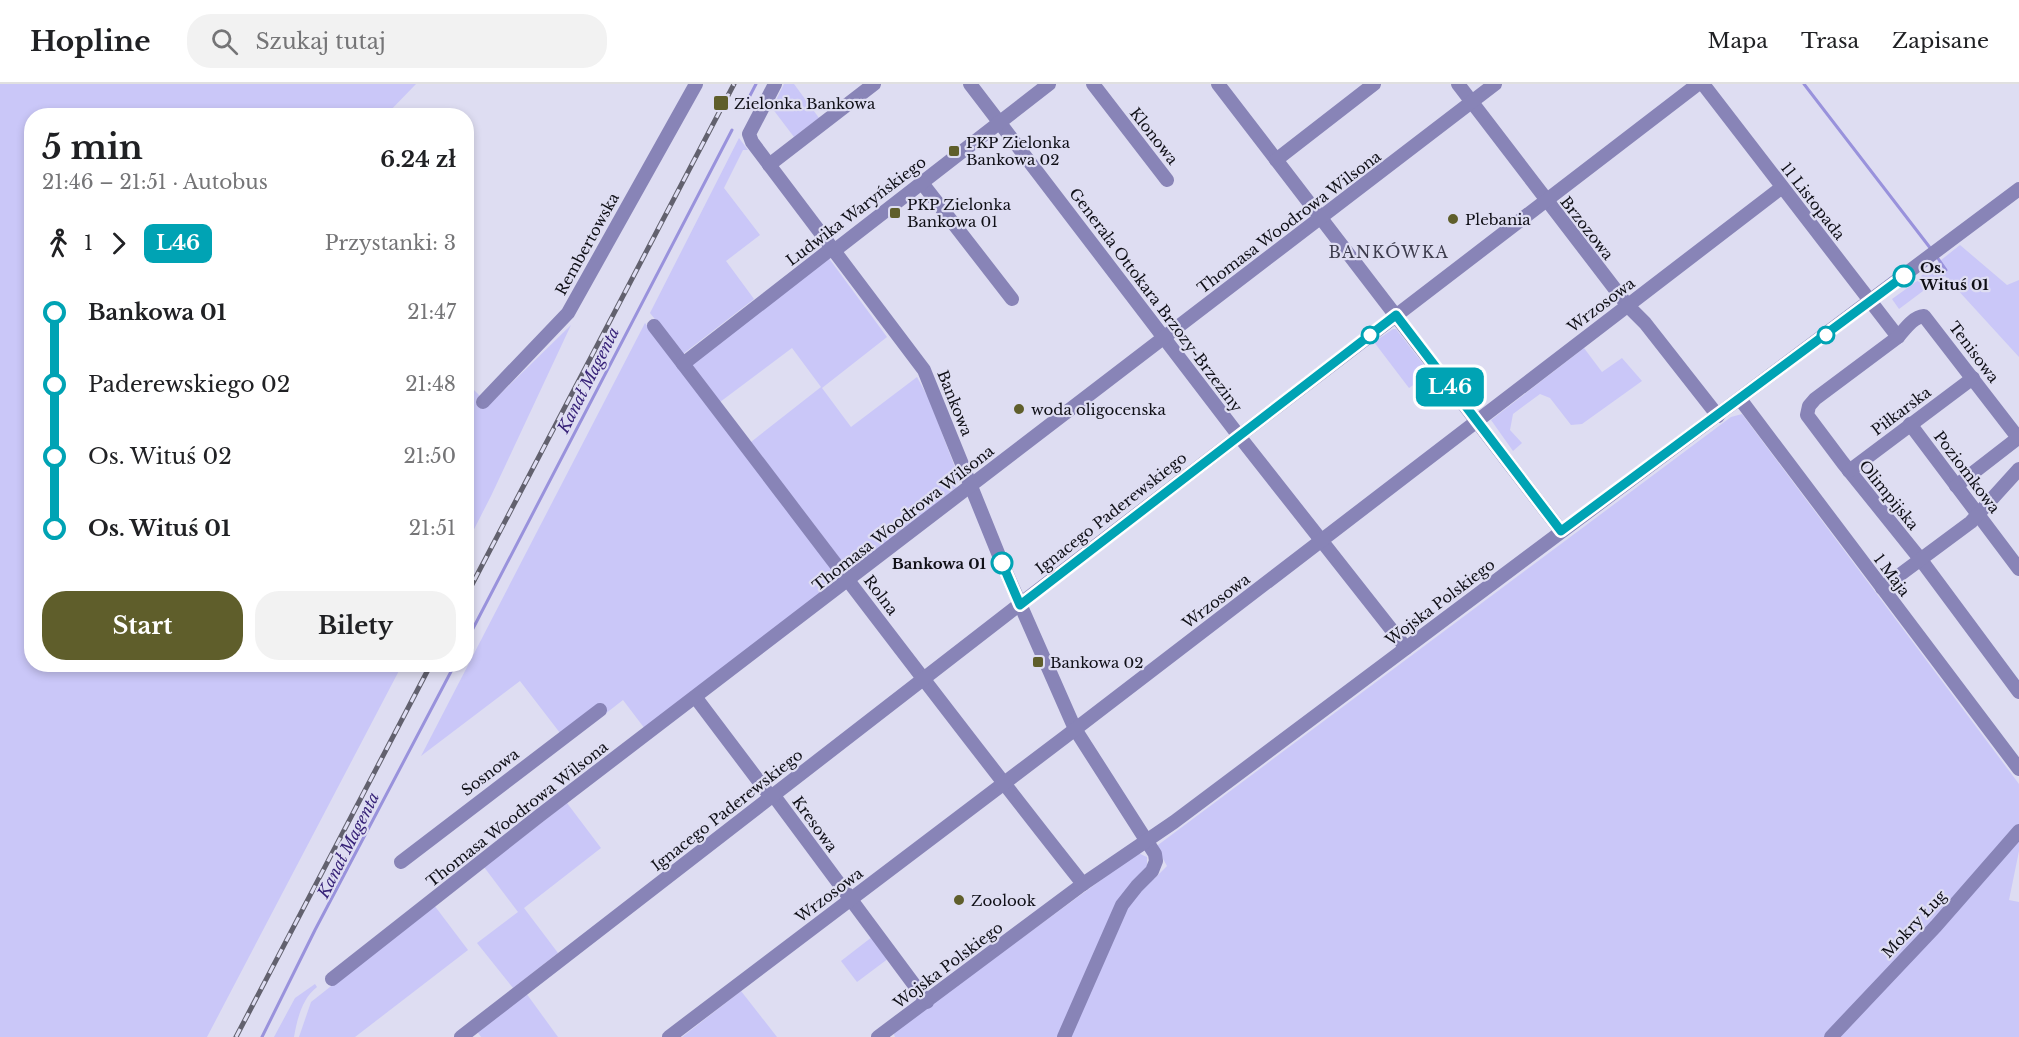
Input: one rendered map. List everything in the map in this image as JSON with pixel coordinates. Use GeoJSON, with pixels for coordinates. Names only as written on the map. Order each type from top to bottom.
{"type":"FeatureCollection","features":[{"type":"Feature","properties":{"kind":"street","name":"Rembertowska"},"geometry":{"type":"LineString","coordinates":[[483,402],[568,313],[696,84]]}},
{"type":"Feature","properties":{"kind":"street","name":"Bankowa"},"geometry":{"type":"LineString","coordinates":[[775,84],[750,134],[752,142],[924,370],[1020,605],[1075,729],[1155,854],[1155,867],[1122,905],[1064,1037]]}},
{"type":"Feature","properties":{"kind":"street"},"geometry":{"type":"LineString","coordinates":[[769,165],[874,84]]}},
{"type":"Feature","properties":{"kind":"street","name":"Generała Ottokara Brzozy-Brzeziny"},"geometry":{"type":"LineString","coordinates":[[970,84],[1163,338],[1407,648]]}},
{"type":"Feature","properties":{"kind":"street","name":"Ludwika Waryńskiego"},"geometry":{"type":"LineString","coordinates":[[683,364],[1049,84]]}},
{"type":"Feature","properties":{"kind":"street","name":"Klonowa"},"geometry":{"type":"LineString","coordinates":[[1093,84],[1167,180]]}},
{"type":"Feature","properties":{"kind":"street"},"geometry":{"type":"LineString","coordinates":[[1218,84],[1561,531]]}},
{"type":"Feature","properties":{"kind":"street"},"geometry":{"type":"LineString","coordinates":[[1276,160],[1374,84]]}},
{"type":"Feature","properties":{"kind":"street","name":"Brzozowa"},"geometry":{"type":"LineString","coordinates":[[1458,84],[1628,306],[1645,323],[1718,416]]}},
{"type":"Feature","properties":{"kind":"street","name":"Thomasa Woodrowa Wilsona"},"geometry":{"type":"LineString","coordinates":[[332,979],[539,816],[1495,84]]}},
{"type":"Feature","properties":{"kind":"street","name":"11 Listopada"},"geometry":{"type":"LineString","coordinates":[[1700,84],[1898,338]]}},
{"type":"Feature","properties":{"kind":"street","name":"Ignacego Paderewskiego"},"geometry":{"type":"LineString","coordinates":[[461,1037],[1396,315],[1700,84]]}},
{"type":"Feature","properties":{"kind":"street"},"geometry":{"type":"LineString","coordinates":[[922,183],[1012,299]]}},
{"type":"Feature","properties":{"kind":"street","name":"Wrzosowa"},"geometry":{"type":"LineString","coordinates":[[669,1037],[937,835],[1781,188]]}},
{"type":"Feature","properties":{"kind":"street","name":"Wojska Polskiego"},"geometry":{"type":"LineString","coordinates":[[880,1036],[1083,884],[1147,841],[1407,648],[2019,189]]}},
{"type":"Feature","properties":{"kind":"street","name":"Tenisowa"},"geometry":{"type":"LineString","coordinates":[[1898,338],[1909,325],[1920,316],[1924,316],[2019,438]]}},
{"type":"Feature","properties":{"kind":"street","name":"Rolna"},"geometry":{"type":"LineString","coordinates":[[654,326],[849,580],[922,680],[1083,884]]}},
{"type":"Feature","properties":{"kind":"street","name":"Olimpijska"},"geometry":{"type":"LineString","coordinates":[[1898,338],[1809,406],[1807,415],[1921,560],[2019,693]]}},
{"type":"Feature","properties":{"kind":"street","name":"Piłkarska"},"geometry":{"type":"LineString","coordinates":[[1849,471],[1973,378]]}},
{"type":"Feature","properties":{"kind":"street","name":"1 Maja"},"geometry":{"type":"LineString","coordinates":[[1740,399],[2019,769]]}},
{"type":"Feature","properties":{"kind":"street","name":"Poziomkowa"},"geometry":{"type":"LineString","coordinates":[[1910,424],[2019,569]]}},
{"type":"Feature","properties":{"kind":"street"},"geometry":{"type":"LineString","coordinates":[[1956,486],[2019,438]]}},
{"type":"Feature","properties":{"kind":"street"},"geometry":{"type":"LineString","coordinates":[[1882,588],[1971,522],[2019,469]]}},
{"type":"Feature","properties":{"kind":"street","name":"Kresowa"},"geometry":{"type":"LineString","coordinates":[[696,698],[927,1002]]}},
{"type":"Feature","properties":{"kind":"street","name":"Sosnowa"},"geometry":{"type":"LineString","coordinates":[[401,862],[600,710]]}},
{"type":"Feature","properties":{"kind":"street","name":"Mokry Ług"},"geometry":{"type":"LineString","coordinates":[[1831,1037],[1936,926],[2019,831]]}},
{"type":"Feature","properties":{"kind":"shaded area"},"geometry":{"type":"Polygon","coordinates":[[[0,84],[416,84],[393,108],[24,108],[24,672],[398,672],[207,1037],[0,1037],[0,84]]]}},
{"type":"Feature","properties":{"kind":"shaded area"},"geometry":{"type":"Polygon","coordinates":[[[784,84],[794,84],[819,118],[794,137],[772,108],[784,84]]]}},
{"type":"Feature","properties":{"kind":"shaded area"},"geometry":{"type":"Polygon","coordinates":[[[739,138],[748,150],[743,150],[724,188],[760,235],[726,261],[754,299],[683,354],[650,313],[739,138]]]}},
{"type":"Feature","properties":{"kind":"shaded area"},"geometry":{"type":"Polygon","coordinates":[[[1960,245],[2007,285],[2019,280],[2019,357],[1945,276],[1930,288],[1921,276],[1960,245]]]}},
{"type":"Feature","properties":{"kind":"shaded area"},"geometry":{"type":"Polygon","coordinates":[[[828,257],[887,337],[822,388],[851,427],[917,377],[929,399],[959,478],[956,488],[850,572],[751,442],[821,387],[792,348],[720,402],[690,363],[828,257]]]}},
{"type":"Feature","properties":{"kind":"shaded area"},"geometry":{"type":"Polygon","coordinates":[[[1920,279],[1927,288],[1899,309],[1892,299],[1920,279]]]}},
{"type":"Feature","properties":{"kind":"shaded area"},"geometry":{"type":"Polygon","coordinates":[[[645,323],[841,579],[645,729],[623,700],[605,714],[560,733],[520,681],[421,756],[464,672],[474,672],[474,654],[645,323]]]}},
{"type":"Feature","properties":{"kind":"shaded area"},"geometry":{"type":"Polygon","coordinates":[[[571,325],[474,529],[474,390],[489,405],[571,325]]]}},
{"type":"Feature","properties":{"kind":"shaded area"},"geometry":{"type":"Polygon","coordinates":[[[1396,329],[1430,373],[1409,388],[1374,342],[1396,329]]]}},
{"type":"Feature","properties":{"kind":"shaded area"},"geometry":{"type":"Polygon","coordinates":[[[1584,348],[1602,372],[1622,358],[1642,381],[1582,424],[1571,425],[1550,398],[1540,394],[1513,414],[1510,430],[1522,443],[1513,451],[1491,420],[1584,348]]]}},
{"type":"Feature","properties":{"kind":"shaded area"},"geometry":{"type":"Polygon","coordinates":[[[1742,414],[2019,784],[2019,824],[2013,830],[2019,838],[2019,851],[2009,900],[2019,902],[2019,1037],[895,1037],[893,1032],[1138,853],[1147,857],[1147,868],[1154,879],[1167,866],[1157,848],[1158,845],[1731,417],[1742,414]]]}},
{"type":"Feature","properties":{"kind":"shaded area"},"geometry":{"type":"Polygon","coordinates":[[[567,803],[601,848],[524,908],[558,953],[513,988],[477,943],[518,912],[484,867],[567,803]]]}},
{"type":"Feature","properties":{"kind":"shaded area"},"geometry":{"type":"Polygon","coordinates":[[[434,905],[468,950],[355,1037],[299,1037],[311,1002],[434,905]]]}},
{"type":"Feature","properties":{"kind":"shaded area"},"geometry":{"type":"Polygon","coordinates":[[[872,937],[889,958],[857,982],[841,961],[872,937]]]}},
{"type":"Feature","properties":{"kind":"shaded area"},"geometry":{"type":"Polygon","coordinates":[[[315,984],[317,987],[301,1010],[294,1037],[274,1037],[295,998],[315,984]]]}},
{"type":"Feature","properties":{"kind":"shaded area"},"geometry":{"type":"Polygon","coordinates":[[[741,991],[777,1037],[682,1037],[741,991]]]}},
{"type":"Feature","properties":{"kind":"shaded area"},"geometry":{"type":"Polygon","coordinates":[[[526,993],[558,1037],[481,1037],[476,1030],[526,993]]]}},
{"type":"Feature","properties":{"kind":"waterway","name":"Kanał Magenta"},"geometry":{"type":"LineString","coordinates":[[743,109],[756,84]]}},
{"type":"Feature","properties":{"kind":"waterway"},"geometry":{"type":"LineString","coordinates":[[1804,84],[1931,249]]}},
{"type":"Feature","properties":{"kind":"waterway","name":"Kanał Magenta"},"geometry":{"type":"LineString","coordinates":[[474,627],[732,130]]}},
{"type":"Feature","properties":{"kind":"waterway"},"geometry":{"type":"LineString","coordinates":[[1937,257],[1946,270]]}},
{"type":"Feature","properties":{"kind":"waterway","name":"Kanał Magenta"},"geometry":{"type":"LineString","coordinates":[[262,1037],[315,930],[451,672]]}},
{"type":"Feature","properties":{"kind":"railway"},"geometry":{"type":"LineString","coordinates":[[474,581],[734,84]]}},
{"type":"Feature","properties":{"kind":"railway"},"geometry":{"type":"LineString","coordinates":[[236,1037],[427,672]]}},
{"type":"Feature","properties":{"kind":"bus line","name":"L46"},"geometry":{"type":"LineString","coordinates":[[1002,563],[1020,605],[1396,315],[1561,531],[1904,276]]}},
{"type":"Feature","properties":{"kind":"place","name":"Zielonka Bankowa"},"geometry":{"type":"Point","coordinates":[721,103]}},
{"type":"Feature","properties":{"kind":"place","name":"PKP Zielonka Bankowa 02"},"geometry":{"type":"Point","coordinates":[954,151]}},
{"type":"Feature","properties":{"kind":"place","name":"PKP Zielonka Bankowa 01"},"geometry":{"type":"Point","coordinates":[895,213]}},
{"type":"Feature","properties":{"kind":"place","name":"Plebania"},"geometry":{"type":"Point","coordinates":[1453,219]}},
{"type":"Feature","properties":{"kind":"place","name":"Os. Wituś 01"},"geometry":{"type":"Point","coordinates":[1904,276]}},
{"type":"Feature","properties":{"kind":"place","name":"woda oligocenska"},"geometry":{"type":"Point","coordinates":[1019,409]}},
{"type":"Feature","properties":{"kind":"place","name":"Bankowa 01"},"geometry":{"type":"Point","coordinates":[1002,563]}},
{"type":"Feature","properties":{"kind":"place","name":"Bankowa 02"},"geometry":{"type":"Point","coordinates":[1038,662]}},
{"type":"Feature","properties":{"kind":"place","name":"Zoolook"},"geometry":{"type":"Point","coordinates":[959,900]}},
{"type":"Feature","properties":{"kind":"district","name":"BANKÓWKA"},"geometry":{"type":"Point","coordinates":[1389,252]}}]}
